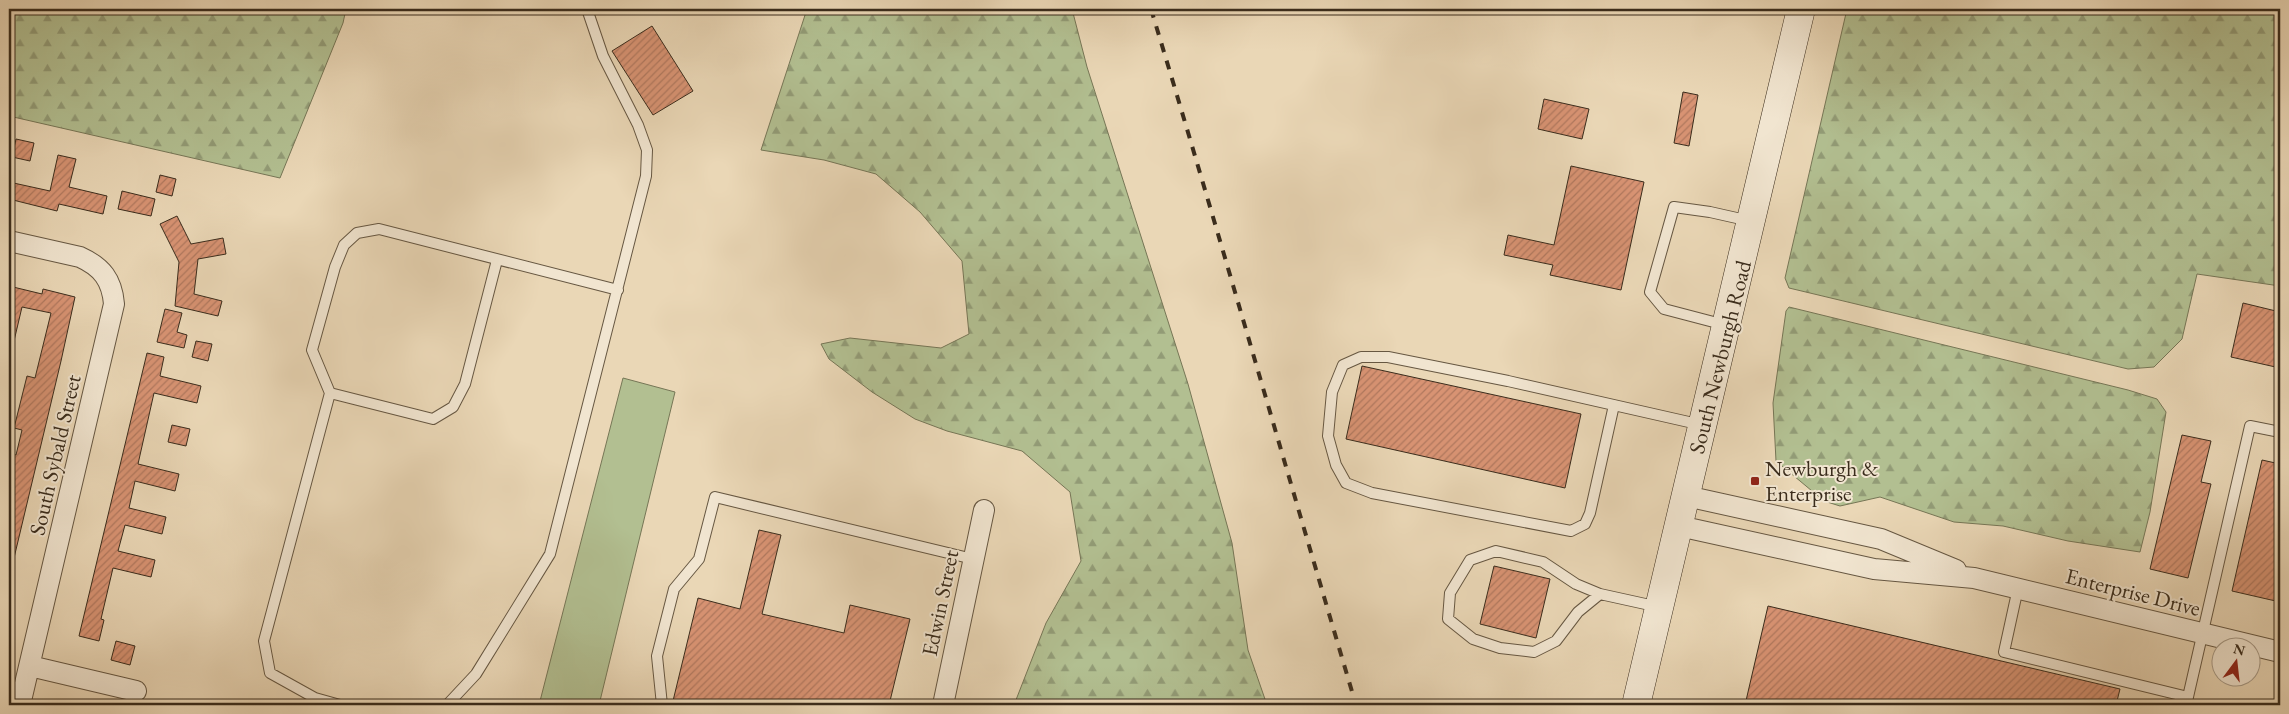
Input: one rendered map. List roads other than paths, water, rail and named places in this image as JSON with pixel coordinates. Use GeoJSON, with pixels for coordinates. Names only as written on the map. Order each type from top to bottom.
{"type":"FeatureCollection","features":[{"type":"Feature","properties":{"kind":"main road","name":"South Newburgh Road"},"geometry":{"type":"LineString","coordinates":[[1636,705],[1726,325],[1753,222],[1801,9]]}},
{"type":"Feature","properties":{"kind":"street","name":"South Sybald Street"},"geometry":{"type":"LineString","coordinates":[[9,241],[80,257],[106,274],[113,292],[112,317],[20,705]]}},
{"type":"Feature","properties":{"kind":"street","name":"Enterprise Drive"},"geometry":{"type":"LineString","coordinates":[[1686,496],[1882,539],[1974,578]]}},
{"type":"Feature","properties":{"kind":"street","name":"Edwin Street"},"geometry":{"type":"LineString","coordinates":[[943,705],[984,510]]}},
{"type":"Feature","properties":{"kind":"street","name":"Enterprise Drive"},"geometry":{"type":"LineString","coordinates":[[1679,526],[1874,569],[1974,578],[2280,652]]}},
{"type":"Feature","properties":{"kind":"street"},"geometry":{"type":"LineString","coordinates":[[30,666],[136,691]]}},
{"type":"Feature","properties":{"kind":"lane"},"geometry":{"type":"LineString","coordinates":[[448,705],[476,674],[550,554],[646,176],[647,150],[638,125],[604,56],[587,9]]}},
{"type":"Feature","properties":{"kind":"lane"},"geometry":{"type":"LineString","coordinates":[[1726,325],[1664,309],[1650,292],[1674,207],[1710,212],[1753,222]]}},
{"type":"Feature","properties":{"kind":"lane"},"geometry":{"type":"LineString","coordinates":[[340,705],[323,703],[270,674],[264,641],[330,393],[312,350],[335,267],[344,245],[356,233],[378,228],[618,290]]}},
{"type":"Feature","properties":{"kind":"lane"},"geometry":{"type":"LineString","coordinates":[[330,393],[433,419],[453,407],[465,384],[497,260]]}},
{"type":"Feature","properties":{"kind":"lane"},"geometry":{"type":"LineString","coordinates":[[1614,405],[1590,513],[1585,524],[1571,531],[1372,493],[1346,483],[1336,465],[1328,436],[1332,392],[1339,374],[1343,365],[1361,357],[1388,357],[1614,405],[1703,425]]}},
{"type":"Feature","properties":{"kind":"lane"},"geometry":{"type":"LineString","coordinates":[[2018,588],[2004,652],[2187,701],[2250,426],[2280,432]]}},
{"type":"Feature","properties":{"kind":"lane"},"geometry":{"type":"LineString","coordinates":[[662,705],[657,656],[674,589],[699,559],[715,497],[973,559]]}},
{"type":"Feature","properties":{"kind":"lane"},"geometry":{"type":"LineString","coordinates":[[1600,594],[1578,612],[1556,641],[1534,652],[1500,648],[1473,639],[1448,619],[1450,593],[1470,560],[1496,551],[1543,562],[1576,584],[1600,594],[1660,608]]}},
{"type":"Feature","properties":{"kind":"railway"},"geometry":{"type":"LineString","coordinates":[[1151,9],[1356,705]]}},
{"type":"Feature","properties":{"kind":"place","name":"Newburgh & Enterprise"},"geometry":{"type":"Point","coordinates":[1755,481]}}]}
